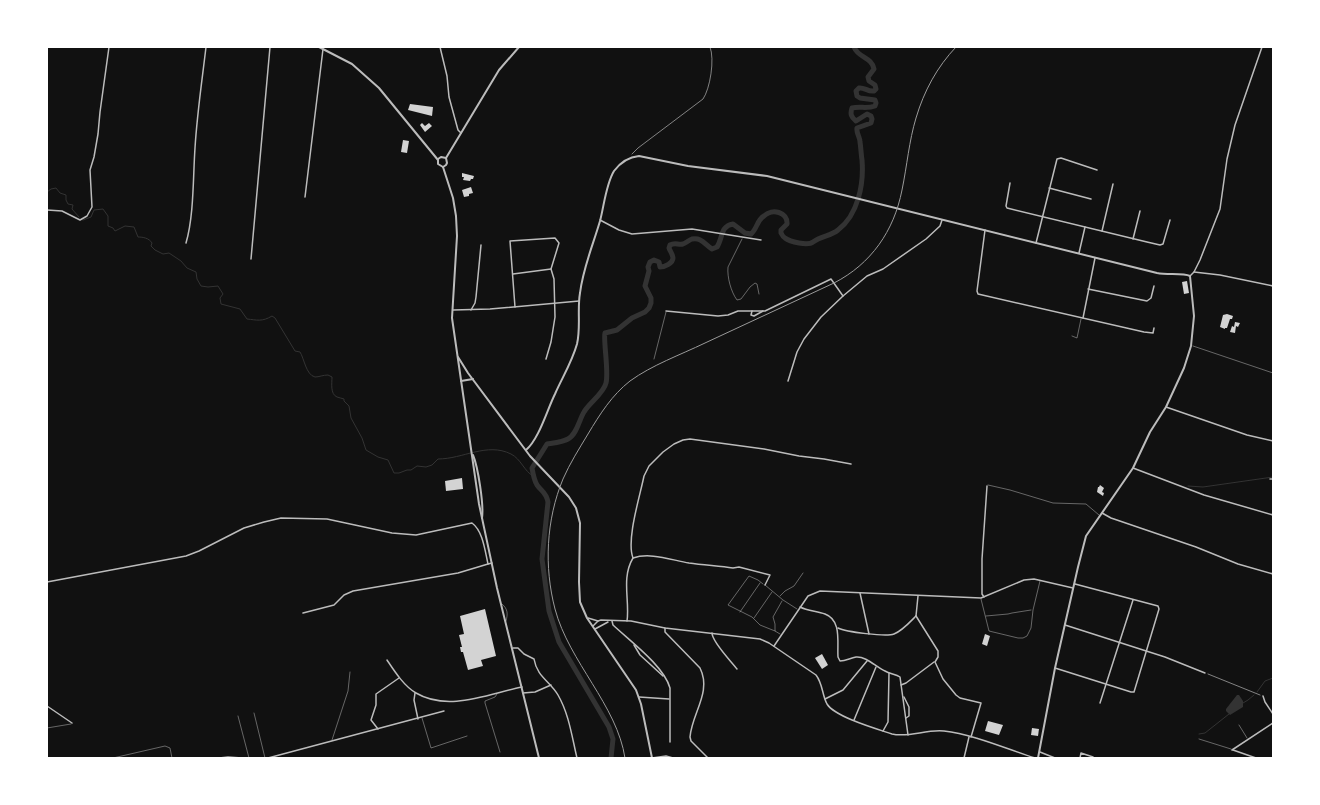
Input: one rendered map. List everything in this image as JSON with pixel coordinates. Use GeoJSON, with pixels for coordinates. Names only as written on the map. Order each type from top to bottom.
{"type":"FeatureCollection","features":[{"type":"Feature","properties":{"kind":"street"},"geometry":{"type":"LineString","coordinates":[[47,210],[62,211],[80,220],[87,216],[92,207],[90,170],[94,158],[98,134],[109,47]]}},
{"type":"Feature","properties":{"kind":"street"},"geometry":{"type":"LineString","coordinates":[[186,243],[206,47]]}},
{"type":"Feature","properties":{"kind":"street"},"geometry":{"type":"LineString","coordinates":[[251,259],[270,47]]}},
{"type":"Feature","properties":{"kind":"street"},"geometry":{"type":"LineString","coordinates":[[319,47],[352,64],[379,88],[438,160],[438,164],[443,167],[453,198],[457,223],[452,310],[453,327],[474,473],[482,519],[501,604],[539,758]]}},
{"type":"Feature","properties":{"kind":"street"},"geometry":{"type":"LineString","coordinates":[[440,47],[458,130],[461,133]]}},
{"type":"Feature","properties":{"kind":"street"},"geometry":{"type":"LineString","coordinates":[[443,167],[447,164],[446,158],[499,70],[519,47]]}},
{"type":"Feature","properties":{"kind":"street"},"geometry":{"type":"LineString","coordinates":[[1190,276],[1194,272],[1220,209],[1227,159],[1232,137],[1262,47]]}},
{"type":"Feature","properties":{"kind":"street"},"geometry":{"type":"LineString","coordinates":[[305,197],[323,49]]}},
{"type":"Feature","properties":{"kind":"street"},"geometry":{"type":"LineString","coordinates":[[526,450],[531,445],[542,425],[554,395],[572,360],[580,327],[579,301],[583,272],[600,220],[612,176],[616,168],[628,158],[639,156],[688,166],[767,176],[1095,258],[1163,274],[1190,276]]}},
{"type":"Feature","properties":{"kind":"street"},"geometry":{"type":"LineString","coordinates":[[438,160],[441,157],[446,158]]}},
{"type":"Feature","properties":{"kind":"street"},"geometry":{"type":"LineString","coordinates":[[1036,243],[1057,159],[1061,158],[1097,170]]}},
{"type":"Feature","properties":{"kind":"street"},"geometry":{"type":"LineString","coordinates":[[1010,183],[1006,206],[1007,208],[1158,245],[1163,244],[1170,220]]}},
{"type":"Feature","properties":{"kind":"street"},"geometry":{"type":"LineString","coordinates":[[1102,231],[1113,184]]}},
{"type":"Feature","properties":{"kind":"street"},"geometry":{"type":"LineString","coordinates":[[1049,188],[1091,199]]}},
{"type":"Feature","properties":{"kind":"street"},"geometry":{"type":"LineString","coordinates":[[1133,239],[1140,211]]}},
{"type":"Feature","properties":{"kind":"street"},"geometry":{"type":"LineString","coordinates":[[600,220],[619,230],[632,234],[692,229],[761,240]]}},
{"type":"Feature","properties":{"kind":"street"},"geometry":{"type":"LineString","coordinates":[[788,381],[797,352],[804,339],[821,317],[842,296],[867,276],[883,269],[926,239],[940,226],[942,220]]}},
{"type":"Feature","properties":{"kind":"street"},"geometry":{"type":"LineString","coordinates":[[1079,254],[1085,227]]}},
{"type":"Feature","properties":{"kind":"street"},"geometry":{"type":"LineString","coordinates":[[985,230],[978,294],[1144,332],[1153,333],[1154,328]]}},
{"type":"Feature","properties":{"kind":"street"},"geometry":{"type":"LineString","coordinates":[[515,307],[510,241],[555,238],[559,243],[551,269],[554,279],[556,303],[554,331],[546,359]]}},
{"type":"Feature","properties":{"kind":"street"},"geometry":{"type":"LineString","coordinates":[[471,310],[475,303],[476,297],[481,245]]}},
{"type":"Feature","properties":{"kind":"street"},"geometry":{"type":"LineString","coordinates":[[1082,318],[1095,258]]}},
{"type":"Feature","properties":{"kind":"street"},"geometry":{"type":"LineString","coordinates":[[513,274],[551,269]]}},
{"type":"Feature","properties":{"kind":"street"},"geometry":{"type":"LineString","coordinates":[[1194,272],[1220,275],[1273,286]]}},
{"type":"Feature","properties":{"kind":"street"},"geometry":{"type":"LineString","coordinates":[[588,618],[598,621],[627,621],[665,628],[760,639],[774,646],[816,675],[820,681],[828,705],[835,712],[899,736],[943,731],[970,737],[1036,758],[1039,752],[1055,668],[1086,536],[1133,468],[1150,432],[1166,407],[1184,368],[1191,346],[1194,308],[1190,276]]}},
{"type":"Feature","properties":{"kind":"street"},"geometry":{"type":"LineString","coordinates":[[752,311],[751,315],[754,316],[831,279],[842,296]]}},
{"type":"Feature","properties":{"kind":"street"},"geometry":{"type":"LineString","coordinates":[[1088,289],[1147,301],[1151,298],[1154,286]]}},
{"type":"Feature","properties":{"kind":"street"},"geometry":{"type":"LineString","coordinates":[[452,310],[515,307],[579,301]]}},
{"type":"Feature","properties":{"kind":"street"},"geometry":{"type":"LineString","coordinates":[[666,311],[718,316],[728,315],[738,311],[765,310]]}},
{"type":"Feature","properties":{"kind":"street"},"geometry":{"type":"LineString","coordinates":[[458,357],[532,458],[557,484],[576,508],[580,520],[579,591],[581,606],[639,697],[652,758],[666,756],[673,758]]}},
{"type":"Feature","properties":{"kind":"street"},"geometry":{"type":"LineString","coordinates":[[461,381],[473,379]]}},
{"type":"Feature","properties":{"kind":"street"},"geometry":{"type":"LineString","coordinates":[[1166,407],[1247,435],[1273,440]]}},
{"type":"Feature","properties":{"kind":"street"},"geometry":{"type":"LineString","coordinates":[[627,621],[626,580],[628,568],[633,558],[631,554],[632,534],[644,476],[649,466],[663,452],[674,444],[683,440],[696,440],[764,449],[851,464]]}},
{"type":"Feature","properties":{"kind":"street"},"geometry":{"type":"LineString","coordinates":[[472,454],[476,464],[483,510],[482,519]]}},
{"type":"Feature","properties":{"kind":"street"},"geometry":{"type":"LineString","coordinates":[[1133,468],[1204,495],[1273,515]]}},
{"type":"Feature","properties":{"kind":"street"},"geometry":{"type":"LineString","coordinates":[[474,473],[478,482]]}},
{"type":"Feature","properties":{"kind":"street"},"geometry":{"type":"LineString","coordinates":[[984,597],[982,594],[982,559],[987,486]]}},
{"type":"Feature","properties":{"kind":"street"},"geometry":{"type":"LineString","coordinates":[[1101,514],[1179,541],[1238,564],[1273,574]]}},
{"type":"Feature","properties":{"kind":"street"},"geometry":{"type":"LineString","coordinates":[[47,582],[186,556],[244,528],[264,522],[289,518],[327,519],[392,533],[416,535],[472,523],[476,526],[482,539],[488,564]]}},
{"type":"Feature","properties":{"kind":"street"},"geometry":{"type":"LineString","coordinates":[[633,558],[651,557],[689,563],[733,568],[739,567],[770,576],[764,585]]}},
{"type":"Feature","properties":{"kind":"street"},"geometry":{"type":"LineString","coordinates":[[303,613],[334,605],[344,595],[353,591],[458,573],[492,563]]}},
{"type":"Feature","properties":{"kind":"street"},"geometry":{"type":"LineString","coordinates":[[774,646],[808,596],[820,591],[981,598],[1032,578],[1074,588]]}},
{"type":"Feature","properties":{"kind":"street"},"geometry":{"type":"LineString","coordinates":[[1055,668],[1131,692],[1134,691],[1159,609],[1158,606],[1075,584]]}},
{"type":"Feature","properties":{"kind":"street"},"geometry":{"type":"LineString","coordinates":[[860,593],[870,634]]}},
{"type":"Feature","properties":{"kind":"street"},"geometry":{"type":"LineString","coordinates":[[902,685],[935,662],[938,657],[938,651],[916,616],[918,595]]}},
{"type":"Feature","properties":{"kind":"street"},"geometry":{"type":"LineString","coordinates":[[1100,703],[1133,600]]}},
{"type":"Feature","properties":{"kind":"street"},"geometry":{"type":"LineString","coordinates":[[800,607],[827,614],[833,619],[837,628],[838,657],[840,661],[856,657],[889,673],[899,676],[904,696],[908,735]]}},
{"type":"Feature","properties":{"kind":"street"},"geometry":{"type":"LineString","coordinates":[[837,628],[845,631],[870,634],[893,634],[899,631],[916,616]]}},
{"type":"Feature","properties":{"kind":"street"},"geometry":{"type":"LineString","coordinates":[[594,627],[598,621]]}},
{"type":"Feature","properties":{"kind":"street"},"geometry":{"type":"LineString","coordinates":[[594,627],[611,621]]}},
{"type":"Feature","properties":{"kind":"street"},"geometry":{"type":"LineString","coordinates":[[611,621],[613,625],[634,644],[665,677],[670,688],[670,742]]}},
{"type":"Feature","properties":{"kind":"street"},"geometry":{"type":"LineString","coordinates":[[1065,625],[1147,651],[1205,673]]}},
{"type":"Feature","properties":{"kind":"street"},"geometry":{"type":"LineString","coordinates":[[665,628],[666,632],[700,668],[702,674],[704,685],[701,701],[690,737],[691,741],[708,758]]}},
{"type":"Feature","properties":{"kind":"street"},"geometry":{"type":"LineString","coordinates":[[712,633],[712,637],[737,668]]}},
{"type":"Feature","properties":{"kind":"street"},"geometry":{"type":"LineString","coordinates":[[513,648],[518,648],[526,656],[534,659],[537,671],[556,691],[564,706],[577,758]]}},
{"type":"Feature","properties":{"kind":"street"},"geometry":{"type":"LineString","coordinates":[[388,660],[400,678],[416,693],[444,702],[463,700],[522,687]]}},
{"type":"Feature","properties":{"kind":"street"},"geometry":{"type":"LineString","coordinates":[[825,699],[843,690],[867,661]]}},
{"type":"Feature","properties":{"kind":"street"},"geometry":{"type":"LineString","coordinates":[[935,662],[943,679],[956,695],[960,698],[981,703],[964,758]]}},
{"type":"Feature","properties":{"kind":"street"},"geometry":{"type":"LineString","coordinates":[[854,720],[876,666]]}},
{"type":"Feature","properties":{"kind":"street"},"geometry":{"type":"LineString","coordinates":[[883,731],[888,722],[889,673]]}},
{"type":"Feature","properties":{"kind":"street"},"geometry":{"type":"LineString","coordinates":[[378,729],[371,720],[376,705],[376,694],[400,678]]}},
{"type":"Feature","properties":{"kind":"street"},"geometry":{"type":"LineString","coordinates":[[523,693],[535,692],[551,685]]}},
{"type":"Feature","properties":{"kind":"street"},"geometry":{"type":"LineString","coordinates":[[416,693],[414,700],[418,719]]}},
{"type":"Feature","properties":{"kind":"street"},"geometry":{"type":"LineString","coordinates":[[904,696],[910,711],[909,716],[906,718]]}},
{"type":"Feature","properties":{"kind":"street"},"geometry":{"type":"LineString","coordinates":[[1263,696],[1273,714]]}},
{"type":"Feature","properties":{"kind":"street"},"geometry":{"type":"LineString","coordinates":[[639,697],[669,700]]}},
{"type":"Feature","properties":{"kind":"street"},"geometry":{"type":"LineString","coordinates":[[47,706],[72,723]]}},
{"type":"Feature","properties":{"kind":"street"},"geometry":{"type":"LineString","coordinates":[[267,758],[444,711]]}},
{"type":"Feature","properties":{"kind":"street"},"geometry":{"type":"LineString","coordinates":[[1232,750],[1273,723]]}},
{"type":"Feature","properties":{"kind":"street"},"geometry":{"type":"LineString","coordinates":[[1232,750],[1256,758]]}},
{"type":"Feature","properties":{"kind":"street"},"geometry":{"type":"LineString","coordinates":[[1039,752],[1055,758]]}},
{"type":"Feature","properties":{"kind":"street"},"geometry":{"type":"LineString","coordinates":[[1080,758],[1081,754],[1093,757]]}},
{"type":"Feature","properties":{"kind":"street"},"geometry":{"type":"LineString","coordinates":[[219,758],[242,758]]}},
{"type":"Feature","properties":{"kind":"lane"},"geometry":{"type":"LineString","coordinates":[[742,238],[727,272],[734,296],[736,300],[741,299],[755,283],[757,284],[759,294]]}},
{"type":"Feature","properties":{"kind":"lane"},"geometry":{"type":"LineString","coordinates":[[654,359],[666,311]]}},
{"type":"Feature","properties":{"kind":"lane"},"geometry":{"type":"LineString","coordinates":[[1072,336],[1077,338],[1082,318]]}},
{"type":"Feature","properties":{"kind":"lane"},"geometry":{"type":"LineString","coordinates":[[1191,346],[1273,373]]}},
{"type":"Feature","properties":{"kind":"lane"},"geometry":{"type":"LineString","coordinates":[[987,486],[1010,490],[1053,504],[1086,504],[1101,514]]}},
{"type":"Feature","properties":{"kind":"lane"},"geometry":{"type":"LineString","coordinates":[[779,597],[785,591],[794,586],[803,573]]}},
{"type":"Feature","properties":{"kind":"lane"},"geometry":{"type":"LineString","coordinates":[[781,635],[760,625],[754,619],[728,605],[749,576],[761,582],[798,610]]}},
{"type":"Feature","properties":{"kind":"lane"},"geometry":{"type":"LineString","coordinates":[[981,598],[989,630],[992,632],[1023,638],[1027,636],[1030,631],[1040,580]]}},
{"type":"Feature","properties":{"kind":"lane"},"geometry":{"type":"LineString","coordinates":[[740,612],[761,582]]}},
{"type":"Feature","properties":{"kind":"lane"},"geometry":{"type":"LineString","coordinates":[[754,619],[772,591]]}},
{"type":"Feature","properties":{"kind":"lane"},"geometry":{"type":"LineString","coordinates":[[775,631],[773,615],[783,600]]}},
{"type":"Feature","properties":{"kind":"lane"},"geometry":{"type":"LineString","coordinates":[[985,616],[1033,610]]}},
{"type":"Feature","properties":{"kind":"lane"},"geometry":{"type":"LineString","coordinates":[[332,741],[348,691],[350,672]]}},
{"type":"Feature","properties":{"kind":"lane"},"geometry":{"type":"LineString","coordinates":[[497,693],[495,698],[485,701],[485,703],[500,752]]}},
{"type":"Feature","properties":{"kind":"lane"},"geometry":{"type":"LineString","coordinates":[[254,712],[267,758]]}},
{"type":"Feature","properties":{"kind":"lane"},"geometry":{"type":"LineString","coordinates":[[238,716],[249,758]]}},
{"type":"Feature","properties":{"kind":"lane"},"geometry":{"type":"LineString","coordinates":[[422,718],[431,748],[467,736]]}},
{"type":"Feature","properties":{"kind":"lane"},"geometry":{"type":"LineString","coordinates":[[47,728],[72,723]]}},
{"type":"Feature","properties":{"kind":"lane"},"geometry":{"type":"LineString","coordinates":[[1239,725],[1248,739]]}},
{"type":"Feature","properties":{"kind":"lane"},"geometry":{"type":"LineString","coordinates":[[1199,739],[1232,750]]}},
{"type":"Feature","properties":{"kind":"lane"},"geometry":{"type":"LineString","coordinates":[[112,758],[167,746],[171,750],[172,758]]}},
{"type":"Feature","properties":{"kind":"path"},"geometry":{"type":"LineString","coordinates":[[628,158],[638,148],[703,99],[709,87],[712,62],[710,47]]}},
{"type":"Feature","properties":{"kind":"path"},"geometry":{"type":"LineString","coordinates":[[1205,673],[1263,696]]}},
{"type":"Feature","properties":{"kind":"shaded area"},"geometry":{"type":"Polygon","coordinates":[[[1237,695],[1239,695],[1243,701],[1243,707],[1230,715],[1226,709],[1237,695]]]}},
{"type":"Feature","properties":{"kind":"building"},"geometry":{"type":"Polygon","coordinates":[[[410,104],[433,107],[432,116],[408,110],[410,104]]]}},
{"type":"Feature","properties":{"kind":"building"},"geometry":{"type":"Polygon","coordinates":[[[422,123],[425,126],[429,123],[432,126],[425,132],[420,125],[422,123]]]}},
{"type":"Feature","properties":{"kind":"building"},"geometry":{"type":"Polygon","coordinates":[[[403,140],[409,141],[407,153],[401,152],[403,140]]]}},
{"type":"Feature","properties":{"kind":"building"},"geometry":{"type":"Polygon","coordinates":[[[462,173],[474,176],[473,179],[470,181],[463,180],[464,177],[462,177],[462,173]]]}},
{"type":"Feature","properties":{"kind":"building"},"geometry":{"type":"Polygon","coordinates":[[[471,187],[473,193],[464,197],[462,190],[471,187]]]}},
{"type":"Feature","properties":{"kind":"building"},"geometry":{"type":"Polygon","coordinates":[[[1187,281],[1189,293],[1184,294],[1182,282],[1187,281]]]}},
{"type":"Feature","properties":{"kind":"building"},"geometry":{"type":"Polygon","coordinates":[[[1227,314],[1233,316],[1225,329],[1220,327],[1223,315],[1227,314]]]}},
{"type":"Feature","properties":{"kind":"building"},"geometry":{"type":"Polygon","coordinates":[[[1235,322],[1240,323],[1238,327],[1236,326],[1235,333],[1230,332],[1232,326],[1234,327],[1235,322]]]}},
{"type":"Feature","properties":{"kind":"building"},"geometry":{"type":"Polygon","coordinates":[[[462,478],[463,489],[446,491],[445,481],[462,478]]]}},
{"type":"Feature","properties":{"kind":"building"},"geometry":{"type":"Polygon","coordinates":[[[1100,485],[1104,488],[1102,492],[1104,493],[1103,496],[1097,492],[1100,485]]]}},
{"type":"Feature","properties":{"kind":"building"},"geometry":{"type":"Polygon","coordinates":[[[485,609],[496,656],[481,660],[483,666],[468,670],[460,647],[462,647],[459,635],[464,634],[460,616],[485,609]]]}},
{"type":"Feature","properties":{"kind":"building"},"geometry":{"type":"Polygon","coordinates":[[[985,634],[990,636],[987,646],[982,644],[985,634]]]}},
{"type":"Feature","properties":{"kind":"building"},"geometry":{"type":"Polygon","coordinates":[[[822,654],[828,665],[822,669],[815,658],[822,654]]]}},
{"type":"Feature","properties":{"kind":"building"},"geometry":{"type":"Polygon","coordinates":[[[988,721],[1003,725],[999,735],[985,731],[988,721]]]}},
{"type":"Feature","properties":{"kind":"building"},"geometry":{"type":"Polygon","coordinates":[[[1032,728],[1039,729],[1038,736],[1031,735],[1032,728]]]}},
{"type":"Feature","properties":{"kind":"waterway"},"geometry":{"type":"LineString","coordinates":[[611,758],[613,739],[609,727],[559,642],[549,611],[542,559],[548,502],[545,494],[536,483],[532,468],[547,444],[563,441],[574,434],[582,415],[605,387],[607,378],[605,333],[617,330],[632,318],[645,312],[649,308],[651,298],[645,286],[649,271],[648,267],[650,262],[654,260],[659,262],[660,267],[670,263],[673,260],[673,256],[669,248],[670,245],[683,244],[691,239],[698,239],[712,249],[717,247],[722,233],[729,225],[733,224],[745,233],[751,234],[755,230],[758,222],[771,212],[779,212],[787,220],[787,224],[781,230],[783,237],[799,243],[811,243],[819,238],[835,232],[845,224],[855,208],[861,189],[862,160],[857,128],[871,123],[872,119],[871,116],[867,114],[856,121],[851,115],[851,110],[855,107],[872,107],[875,106],[876,103],[875,100],[860,98],[857,96],[856,91],[859,88],[872,91],[876,89],[875,85],[869,81],[868,77],[874,69],[873,65],[856,51],[854,47]]}},
{"type":"Feature","properties":{"kind":"waterway"},"geometry":{"type":"LineString","coordinates":[[47,192],[56,188],[60,193],[66,195],[68,204],[73,205],[72,209],[79,217]]}},
{"type":"Feature","properties":{"kind":"waterway"},"geometry":{"type":"LineString","coordinates":[[83,220],[91,217],[94,210],[103,209],[108,216],[108,226],[113,228],[115,231],[125,226],[134,227],[138,237],[149,240],[152,243],[151,246],[155,250],[163,254],[169,253],[181,261],[187,268],[196,272],[197,279],[201,286],[218,286],[223,294],[220,298],[221,304],[240,309],[247,319],[262,320],[272,316],[275,318],[295,351],[300,352],[309,373],[315,377],[328,375],[332,377],[333,393],[335,396],[344,399],[349,406],[351,418],[362,438],[366,450],[378,457],[388,460],[394,473],[411,470],[417,466],[426,467],[432,465],[438,459],[484,450],[493,450],[511,454],[533,476]]}},
{"type":"Feature","properties":{"kind":"waterway"},"geometry":{"type":"LineString","coordinates":[[1188,486],[1203,487],[1273,477]]}},
{"type":"Feature","properties":{"kind":"waterway"},"geometry":{"type":"LineString","coordinates":[[1257,692],[1265,681],[1273,678]]}},
{"type":"Feature","properties":{"kind":"waterway"},"geometry":{"type":"LineString","coordinates":[[1243,703],[1254,695]]}},
{"type":"Feature","properties":{"kind":"waterway"},"geometry":{"type":"LineString","coordinates":[[1199,734],[1205,733],[1229,714]]}},
{"type":"Feature","properties":{"kind":"railway"},"geometry":{"type":"LineString","coordinates":[[625,758],[613,720],[571,647],[562,628],[551,593],[548,544],[553,511],[563,479],[602,412],[618,392],[630,381],[666,360],[834,283],[847,275],[870,256],[887,232],[898,205],[914,127],[923,98],[937,71],[956,47]]}}]}
